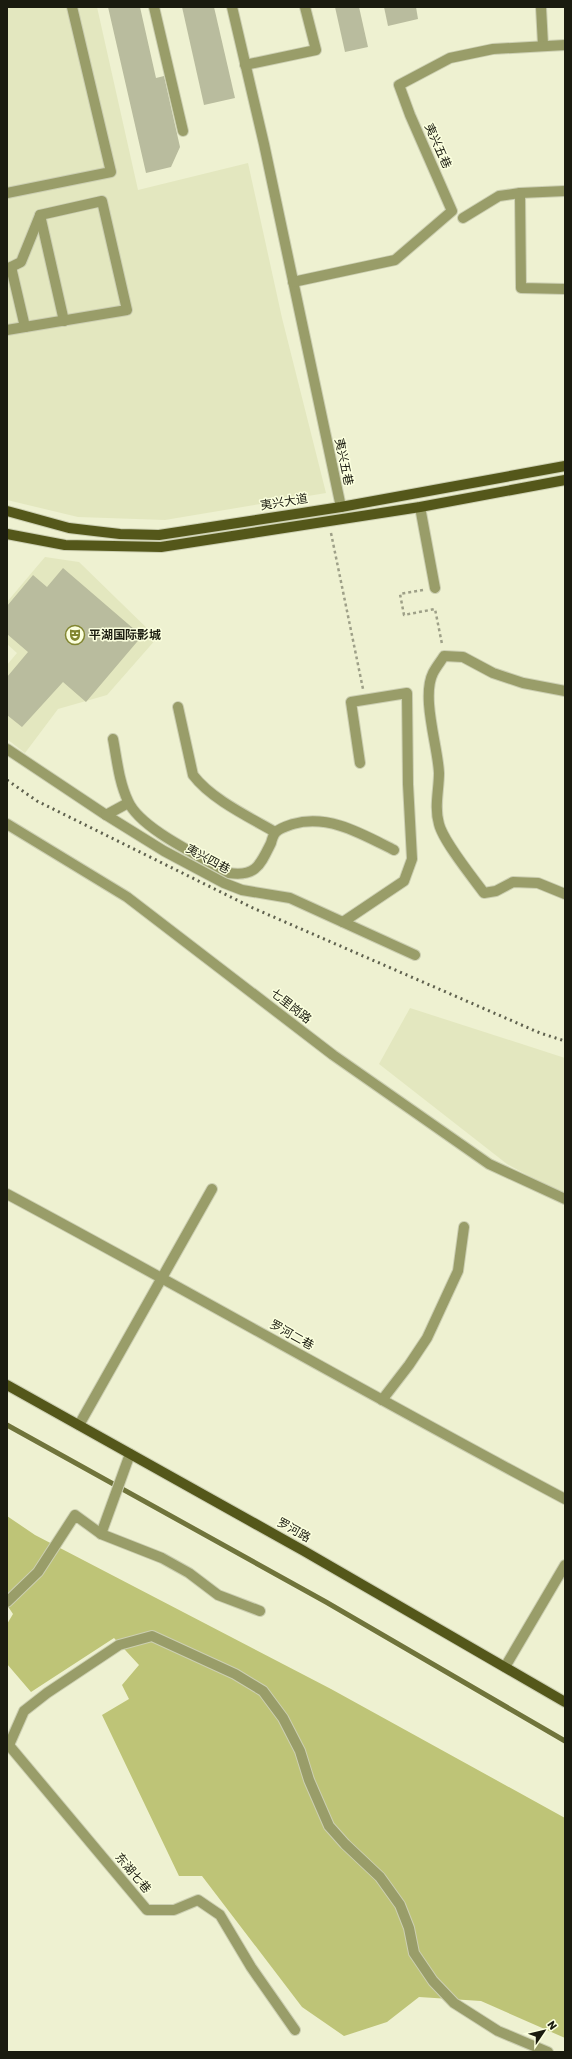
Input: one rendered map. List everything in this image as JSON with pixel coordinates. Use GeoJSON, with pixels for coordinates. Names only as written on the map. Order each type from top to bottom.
{"type":"FeatureCollection","features":[{"type":"Feature","properties":{"kind":"main road","name":"夷兴大道"},"geometry":{"type":"LineString","coordinates":[[7,511],[69,528],[120,534],[159,535],[341,506],[565,466]]}},
{"type":"Feature","properties":{"kind":"main road"},"geometry":{"type":"LineString","coordinates":[[7,534],[65,545],[161,548],[420,507],[565,480]]}},
{"type":"Feature","properties":{"kind":"main road","name":"罗河路"},"geometry":{"type":"LineString","coordinates":[[7,1386],[304,1551],[565,1702]]}},
{"type":"Feature","properties":{"kind":"street"},"geometry":{"type":"LineString","coordinates":[[7,193],[111,172],[72,7]]}},
{"type":"Feature","properties":{"kind":"street"},"geometry":{"type":"LineString","coordinates":[[154,7],[183,131]]}},
{"type":"Feature","properties":{"kind":"street","name":"夷兴五巷"},"geometry":{"type":"LineString","coordinates":[[232,7],[264,144],[341,506]]}},
{"type":"Feature","properties":{"kind":"street"},"geometry":{"type":"LineString","coordinates":[[245,65],[316,50],[305,7]]}},
{"type":"Feature","properties":{"kind":"street"},"geometry":{"type":"LineString","coordinates":[[541,7],[543,46]]}},
{"type":"Feature","properties":{"kind":"street","name":"夷兴五巷"},"geometry":{"type":"LineString","coordinates":[[293,282],[395,260],[452,211],[410,115],[400,85],[450,58],[493,49],[565,45]]}},
{"type":"Feature","properties":{"kind":"street"},"geometry":{"type":"LineString","coordinates":[[463,218],[499,196],[520,193],[565,192]]}},
{"type":"Feature","properties":{"kind":"street"},"geometry":{"type":"LineString","coordinates":[[520,193],[521,288],[565,290]]}},
{"type":"Feature","properties":{"kind":"street"},"geometry":{"type":"LineString","coordinates":[[7,330],[127,310],[102,201],[40,215]]}},
{"type":"Feature","properties":{"kind":"street"},"geometry":{"type":"LineString","coordinates":[[25,327],[9,268],[21,262],[40,215]]}},
{"type":"Feature","properties":{"kind":"street"},"geometry":{"type":"LineString","coordinates":[[40,215],[64,321]]}},
{"type":"Feature","properties":{"kind":"street"},"geometry":{"type":"LineString","coordinates":[[420,507],[435,588]]}},
{"type":"Feature","properties":{"kind":"street"},"geometry":{"type":"LineString","coordinates":[[565,691],[523,683],[493,673],[463,657],[444,656],[432,675],[429,696],[431,730],[439,772],[436,802],[439,825],[456,853],[484,893],[496,891],[513,882],[538,883],[565,894]]}},
{"type":"Feature","properties":{"kind":"street"},"geometry":{"type":"LineString","coordinates":[[344,922],[404,881],[412,859],[408,784],[408,693],[366,701],[351,702],[360,763]]}},
{"type":"Feature","properties":{"kind":"street"},"geometry":{"type":"LineString","coordinates":[[178,707],[193,775],[198,782],[239,811],[275,832]]}},
{"type":"Feature","properties":{"kind":"street"},"geometry":{"type":"LineString","coordinates":[[113,739],[120,776],[128,803],[138,817],[154,830],[229,872],[239,874],[249,872],[258,867],[275,832],[287,826],[305,821],[321,822],[347,827],[394,850]]}},
{"type":"Feature","properties":{"kind":"street","name":"夷兴四巷"},"geometry":{"type":"LineString","coordinates":[[7,749],[106,815],[164,851],[224,884],[242,890],[290,898],[415,955]]}},
{"type":"Feature","properties":{"kind":"street"},"geometry":{"type":"LineString","coordinates":[[106,815],[128,803]]}},
{"type":"Feature","properties":{"kind":"street","name":"七里岗路"},"geometry":{"type":"LineString","coordinates":[[7,824],[127,897],[333,1055],[489,1164],[565,1199]]}},
{"type":"Feature","properties":{"kind":"street"},"geometry":{"type":"LineString","coordinates":[[78,1425],[212,1189]]}},
{"type":"Feature","properties":{"kind":"street","name":"罗河二巷"},"geometry":{"type":"LineString","coordinates":[[7,1194],[162,1277],[382,1400],[565,1499]]}},
{"type":"Feature","properties":{"kind":"street"},"geometry":{"type":"LineString","coordinates":[[382,1400],[409,1365],[430,1331],[458,1271],[464,1227]]}},
{"type":"Feature","properties":{"kind":"street"},"geometry":{"type":"LineString","coordinates":[[101,1534],[130,1454]]}},
{"type":"Feature","properties":{"kind":"street"},"geometry":{"type":"LineString","coordinates":[[7,1602],[38,1572],[75,1515],[101,1534],[162,1558],[188,1573],[218,1595],[260,1611]]}},
{"type":"Feature","properties":{"kind":"street"},"geometry":{"type":"LineString","coordinates":[[505,1667],[565,1565]]}},
{"type":"Feature","properties":{"kind":"street"},"geometry":{"type":"LineString","coordinates":[[8,1744],[24,1711],[46,1693],[119,1645],[152,1636],[235,1674],[263,1691],[282,1718],[300,1751],[310,1780],[330,1826],[345,1844],[380,1877],[400,1904],[409,1928],[414,1953],[433,1981],[454,2003],[498,2032],[548,2052]]}},
{"type":"Feature","properties":{"kind":"street","name":"东湖七巷"},"geometry":{"type":"LineString","coordinates":[[8,1744],[147,1910],[174,1910],[198,1900],[220,1914],[250,1967],[295,2030]]}},
{"type":"Feature","properties":{"kind":"path"},"geometry":{"type":"LineString","coordinates":[[328,521],[366,701]]}},
{"type":"Feature","properties":{"kind":"path"},"geometry":{"type":"LineString","coordinates":[[435,588],[400,594],[404,616],[435,609],[444,656]]}},
{"type":"Feature","properties":{"kind":"shaded area"},"geometry":{"type":"Polygon","coordinates":[[[7,7],[97,7],[138,190],[248,163],[282,318],[326,493],[165,520],[78,517],[7,500],[7,7]]]}},
{"type":"Feature","properties":{"kind":"shaded area"},"geometry":{"type":"Polygon","coordinates":[[[45,557],[79,562],[157,638],[107,695],[58,709],[25,753],[7,739],[7,665],[17,653],[7,644],[7,602],[45,557]]]}},
{"type":"Feature","properties":{"kind":"shaded area"},"geometry":{"type":"Polygon","coordinates":[[[410,1008],[565,1058],[565,1196],[507,1164],[379,1064],[410,1008]]]}},
{"type":"Feature","properties":{"kind":"green space"},"geometry":{"type":"Polygon","coordinates":[[[7,1516],[35,1535],[331,1689],[565,1818],[565,2038],[481,2001],[419,1997],[387,2022],[344,2036],[302,2007],[202,1876],[179,1876],[102,1715],[129,1699],[122,1685],[139,1665],[114,1638],[31,1692],[7,1664],[7,1624],[13,1614],[7,1605],[7,1516]]]}},
{"type":"Feature","properties":{"kind":"building"},"geometry":{"type":"Polygon","coordinates":[[[108,7],[140,7],[156,78],[164,76],[180,147],[171,167],[146,173],[108,7]]]}},
{"type":"Feature","properties":{"kind":"building"},"geometry":{"type":"Polygon","coordinates":[[[182,7],[214,7],[235,98],[204,105],[182,7]]]}},
{"type":"Feature","properties":{"kind":"building"},"geometry":{"type":"Polygon","coordinates":[[[335,7],[359,7],[368,47],[345,52],[335,7]]]}},
{"type":"Feature","properties":{"kind":"building"},"geometry":{"type":"Polygon","coordinates":[[[384,7],[416,7],[418,19],[388,26],[384,7]]]}},
{"type":"Feature","properties":{"kind":"building","name":"平湖国际影城"},"geometry":{"type":"Polygon","coordinates":[[[63,568],[142,636],[86,702],[63,682],[22,727],[7,715],[7,677],[28,652],[7,634],[7,606],[33,575],[47,587],[63,568]]]}},
{"type":"Feature","properties":{"kind":"waterway"},"geometry":{"type":"LineString","coordinates":[[7,1425],[326,1602],[565,1741]]}},
{"type":"Feature","properties":{"kind":"railway"},"geometry":{"type":"LineString","coordinates":[[7,780],[37,801],[253,908],[540,1033],[565,1041]]}},
{"type":"Feature","properties":{"kind":"place","name":"平湖国际影城"},"geometry":{"type":"Point","coordinates":[75,635]}}]}
